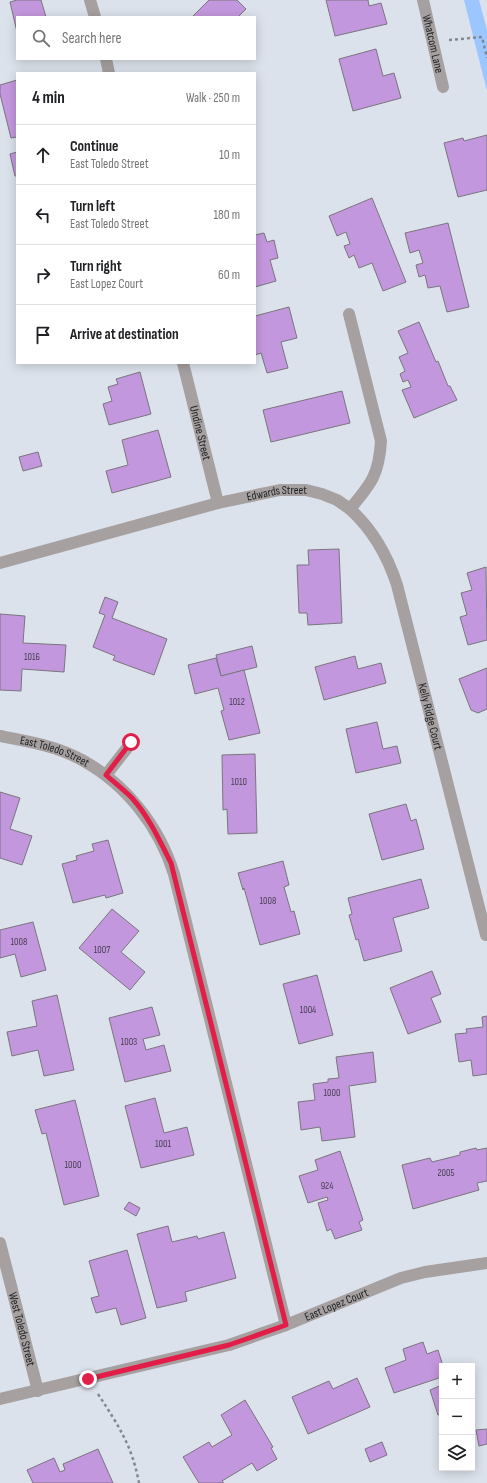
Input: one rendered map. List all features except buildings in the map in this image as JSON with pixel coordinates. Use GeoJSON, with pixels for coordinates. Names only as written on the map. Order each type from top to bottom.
{"type":"FeatureCollection","features":[{"type":"Feature","properties":{"kind":"street"},"geometry":{"type":"LineString","coordinates":[[90,0],[95,16]]}},
{"type":"Feature","properties":{"kind":"street","name":"Whatcom Lane"},"geometry":{"type":"LineString","coordinates":[[423,0],[443,88]]}},
{"type":"Feature","properties":{"kind":"street"},"geometry":{"type":"LineString","coordinates":[[106,60],[109,72]]}},
{"type":"Feature","properties":{"kind":"street"},"geometry":{"type":"LineString","coordinates":[[349,314],[381,441],[380,459],[376,475],[367,490],[350,509]]}},
{"type":"Feature","properties":{"kind":"street","name":"Undine Street"},"geometry":{"type":"LineString","coordinates":[[183,364],[218,503]]}},
{"type":"Feature","properties":{"kind":"street","name":"Edwards Street"},"geometry":{"type":"LineString","coordinates":[[0,563],[218,503],[280,490],[306,490],[322,494],[337,500],[350,509]]}},
{"type":"Feature","properties":{"kind":"street","name":"Kelly Ridge Court"},"geometry":{"type":"LineString","coordinates":[[350,509],[359,517],[369,530],[392,571],[397,584],[486,935]]}},
{"type":"Feature","properties":{"kind":"street","name":"East Toledo Street"},"geometry":{"type":"LineString","coordinates":[[0,736],[29,741],[59,750],[81,759],[106,775],[132,799],[148,820],[171,863],[286,1325]]}},
{"type":"Feature","properties":{"kind":"street"},"geometry":{"type":"LineString","coordinates":[[106,775],[131,742]]}},
{"type":"Feature","properties":{"kind":"street","name":"West Toledo Street"},"geometry":{"type":"LineString","coordinates":[[0,1243],[38,1391]]}},
{"type":"Feature","properties":{"kind":"street","name":"East Lopez Court"},"geometry":{"type":"LineString","coordinates":[[0,1399],[229,1345],[286,1325],[401,1278],[425,1272],[487,1263]]}},
{"type":"Feature","properties":{"kind":"path"},"geometry":{"type":"LineString","coordinates":[[433,42],[482,37],[487,58]]}},
{"type":"Feature","properties":{"kind":"path"},"geometry":{"type":"LineString","coordinates":[[88,1379],[120,1428],[130,1447],[136,1466],[139,1483]]}},
{"type":"Feature","properties":{"kind":"shaded area"},"geometry":{"type":"Polygon","coordinates":[[[464,0],[479,0],[487,30],[487,91],[464,0]]]}},
{"type":"Feature","properties":{"kind":"route"},"geometry":{"type":"LineString","coordinates":[[88,1379],[229,1345],[286,1325],[171,863],[148,820],[132,799],[106,775],[131,742]]}}]}
